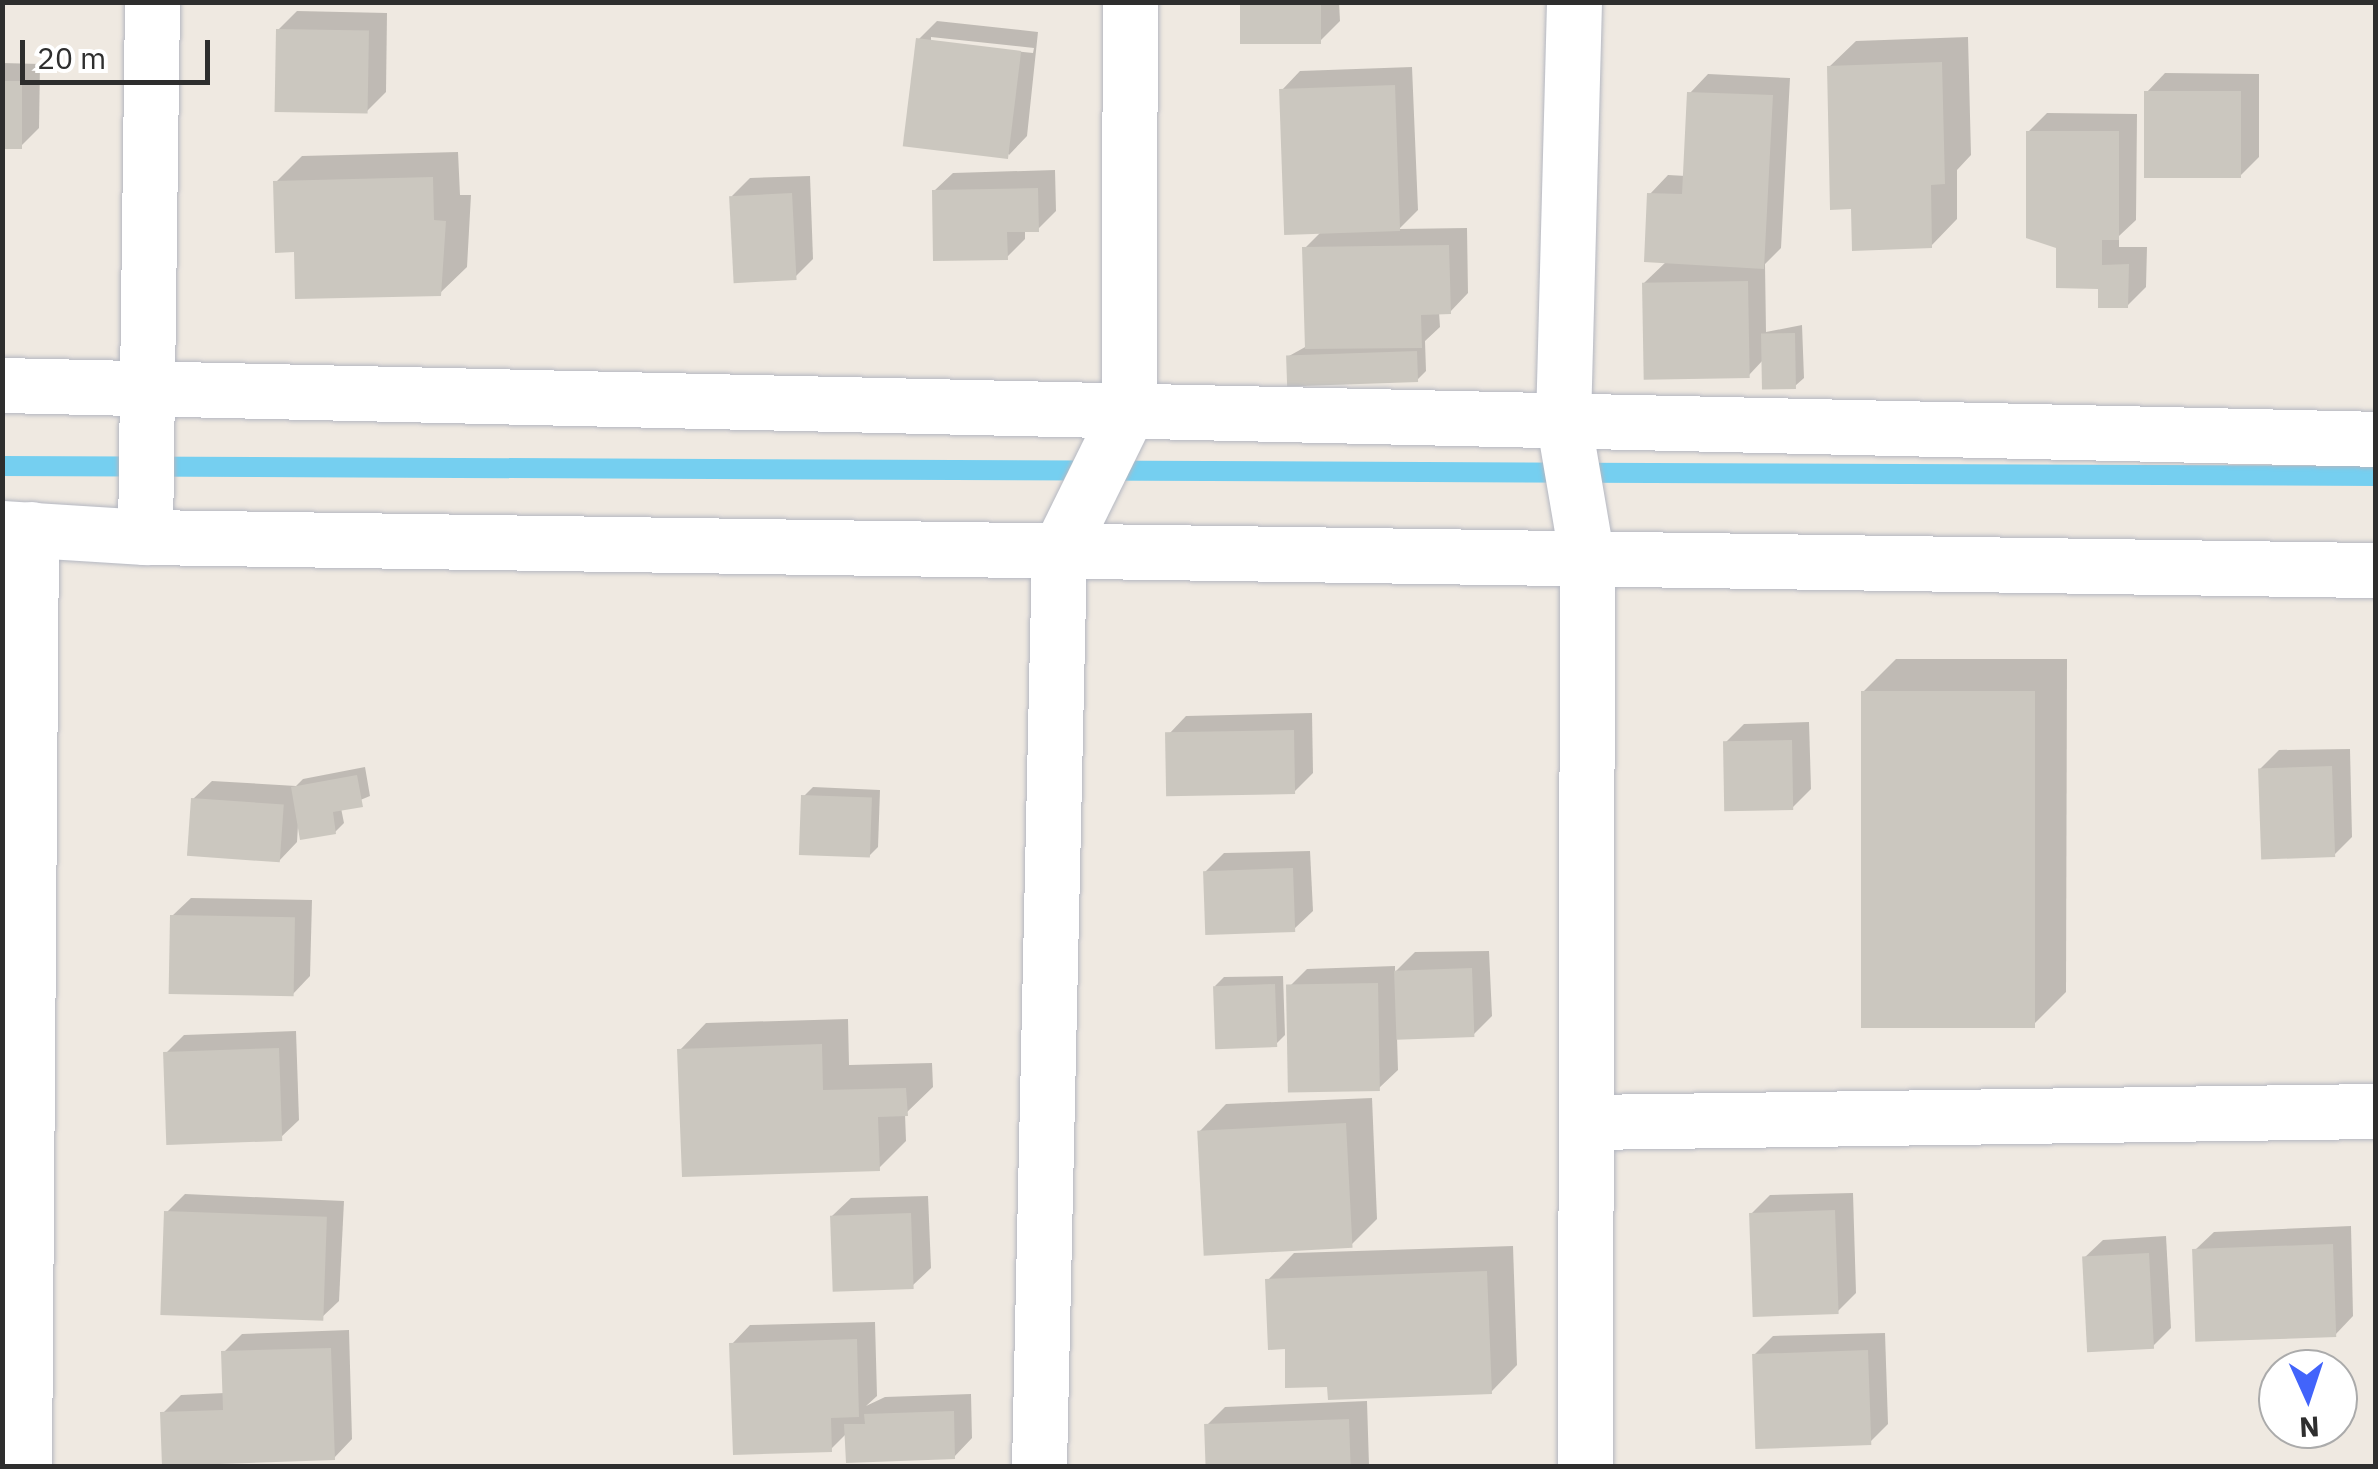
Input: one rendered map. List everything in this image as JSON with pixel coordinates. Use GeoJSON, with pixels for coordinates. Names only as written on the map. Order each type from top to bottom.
{"type":"FeatureCollection","features":[{"type":"Feature","properties":{"kind":"street"},"geometry":{"type":"LineString","coordinates":[[145,536],[152,2]]}},
{"type":"Feature","properties":{"kind":"street"},"geometry":{"type":"LineString","coordinates":[[1040,1466],[1059,551],[1129,409],[1130,2]]}},
{"type":"Feature","properties":{"kind":"street"},"geometry":{"type":"LineString","coordinates":[[1574,2],[1562,419],[1587,560],[1585,1466]]}},
{"type":"Feature","properties":{"kind":"street"},"geometry":{"type":"LineString","coordinates":[[2,386],[2376,439]]}},
{"type":"Feature","properties":{"kind":"street"},"geometry":{"type":"LineString","coordinates":[[24,1466],[14,687],[17,528],[145,536],[2376,570]]}},
{"type":"Feature","properties":{"kind":"street"},"geometry":{"type":"LineString","coordinates":[[1587,1122],[2376,1111]]}},
{"type":"Feature","properties":{"kind":"building"},"geometry":{"type":"Polygon","coordinates":[[[1240,2],[1321,2],[1321,44],[1240,44],[1240,2]]]}},
{"type":"Feature","properties":{"kind":"building"},"geometry":{"type":"Polygon","coordinates":[[[276,29],[369,31],[368,114],[275,112],[276,29]]]}},
{"type":"Feature","properties":{"kind":"building"},"geometry":{"type":"Polygon","coordinates":[[[916,38],[1021,51],[1008,159],[903,146],[916,38]]]}},
{"type":"Feature","properties":{"kind":"building"},"geometry":{"type":"Polygon","coordinates":[[[1942,62],[1945,184],[1931,185],[1932,248],[1852,251],[1851,209],[1830,210],[1827,66],[1942,62]]]}},
{"type":"Feature","properties":{"kind":"building"},"geometry":{"type":"Polygon","coordinates":[[[2,81],[22,81],[22,149],[2,149],[2,81]]]}},
{"type":"Feature","properties":{"kind":"building"},"geometry":{"type":"Polygon","coordinates":[[[1395,85],[1400,231],[1284,235],[1279,89],[1395,85]]]}},
{"type":"Feature","properties":{"kind":"building"},"geometry":{"type":"Polygon","coordinates":[[[2144,91],[2241,91],[2241,178],[2144,178],[2144,91]]]}},
{"type":"Feature","properties":{"kind":"building"},"geometry":{"type":"Polygon","coordinates":[[[1687,92],[1773,95],[1764,269],[1644,262],[1647,193],[1682,194],[1687,92]]]}},
{"type":"Feature","properties":{"kind":"building"},"geometry":{"type":"Polygon","coordinates":[[[2026,131],[2119,131],[2119,240],[2102,240],[2102,265],[2129,264],[2128,308],[2098,308],[2098,289],[2056,288],[2056,248],[2026,238],[2026,131]]]}},
{"type":"Feature","properties":{"kind":"building"},"geometry":{"type":"Polygon","coordinates":[[[433,177],[434,220],[446,221],[441,296],[295,299],[294,252],[275,253],[273,181],[433,177]]]}},
{"type":"Feature","properties":{"kind":"building"},"geometry":{"type":"Polygon","coordinates":[[[1038,188],[1039,232],[1007,232],[1008,260],[933,261],[932,190],[1038,188]]]}},
{"type":"Feature","properties":{"kind":"building"},"geometry":{"type":"Polygon","coordinates":[[[792,193],[797,280],[734,283],[729,196],[792,193]]]}},
{"type":"Feature","properties":{"kind":"building"},"geometry":{"type":"Polygon","coordinates":[[[1449,245],[1451,314],[1421,315],[1422,348],[1305,349],[1302,247],[1449,245]]]}},
{"type":"Feature","properties":{"kind":"building"},"geometry":{"type":"Polygon","coordinates":[[[1748,281],[1750,378],[1644,380],[1642,283],[1748,281]]]}},
{"type":"Feature","properties":{"kind":"building"},"geometry":{"type":"Polygon","coordinates":[[[1795,333],[1796,389],[1762,390],[1761,334],[1795,333]]]}},
{"type":"Feature","properties":{"kind":"building"},"geometry":{"type":"Polygon","coordinates":[[[1417,351],[1418,382],[1287,387],[1286,356],[1417,351]]]}},
{"type":"Feature","properties":{"kind":"building"},"geometry":{"type":"Polygon","coordinates":[[[1861,691],[2035,691],[2035,1028],[1861,1028],[1861,691]]]}},
{"type":"Feature","properties":{"kind":"building"},"geometry":{"type":"Polygon","coordinates":[[[1294,730],[1295,794],[1166,796],[1165,732],[1294,730]]]}},
{"type":"Feature","properties":{"kind":"building"},"geometry":{"type":"Polygon","coordinates":[[[1792,740],[1793,810],[1724,811],[1723,741],[1792,740]]]}},
{"type":"Feature","properties":{"kind":"building"},"geometry":{"type":"Polygon","coordinates":[[[2332,766],[2335,857],[2261,860],[2258,769],[2332,766]]]}},
{"type":"Feature","properties":{"kind":"building"},"geometry":{"type":"Polygon","coordinates":[[[357,775],[363,807],[333,812],[336,834],[300,840],[291,787],[357,775]]]}},
{"type":"Feature","properties":{"kind":"building"},"geometry":{"type":"Polygon","coordinates":[[[801,795],[872,797],[870,857],[799,855],[801,795]]]}},
{"type":"Feature","properties":{"kind":"building"},"geometry":{"type":"Polygon","coordinates":[[[191,798],[284,804],[280,862],[187,856],[191,798]]]}},
{"type":"Feature","properties":{"kind":"building"},"geometry":{"type":"Polygon","coordinates":[[[1293,868],[1295,932],[1205,935],[1203,871],[1293,868]]]}},
{"type":"Feature","properties":{"kind":"building"},"geometry":{"type":"Polygon","coordinates":[[[170,915],[295,917],[294,996],[169,994],[170,915]]]}},
{"type":"Feature","properties":{"kind":"building"},"geometry":{"type":"Polygon","coordinates":[[[1472,968],[1474,1037],[1396,1040],[1394,971],[1472,968]]]}},
{"type":"Feature","properties":{"kind":"building"},"geometry":{"type":"Polygon","coordinates":[[[1378,983],[1380,1091],[1288,1093],[1286,985],[1378,983]]]}},
{"type":"Feature","properties":{"kind":"building"},"geometry":{"type":"Polygon","coordinates":[[[1275,984],[1277,1047],[1215,1049],[1213,986],[1275,984]]]}},
{"type":"Feature","properties":{"kind":"building"},"geometry":{"type":"Polygon","coordinates":[[[822,1044],[823,1090],[906,1088],[908,1116],[878,1117],[880,1171],[682,1177],[677,1049],[822,1044]]]}},
{"type":"Feature","properties":{"kind":"building"},"geometry":{"type":"Polygon","coordinates":[[[279,1048],[282,1141],[166,1145],[163,1052],[279,1048]]]}},
{"type":"Feature","properties":{"kind":"building"},"geometry":{"type":"Polygon","coordinates":[[[1346,1123],[1353,1248],[1204,1256],[1197,1131],[1346,1123]]]}},
{"type":"Feature","properties":{"kind":"building"},"geometry":{"type":"Polygon","coordinates":[[[1835,1210],[1839,1314],[1753,1317],[1749,1213],[1835,1210]]]}},
{"type":"Feature","properties":{"kind":"building"},"geometry":{"type":"Polygon","coordinates":[[[164,1211],[327,1217],[323,1321],[160,1315],[164,1211]]]}},
{"type":"Feature","properties":{"kind":"building"},"geometry":{"type":"Polygon","coordinates":[[[911,1213],[914,1289],[833,1292],[830,1216],[911,1213]]]}},
{"type":"Feature","properties":{"kind":"building"},"geometry":{"type":"Polygon","coordinates":[[[2333,1244],[2336,1337],[2195,1342],[2192,1249],[2333,1244]]]}},
{"type":"Feature","properties":{"kind":"building"},"geometry":{"type":"Polygon","coordinates":[[[2149,1253],[2154,1349],[2087,1352],[2082,1257],[2149,1253]]]}},
{"type":"Feature","properties":{"kind":"building"},"geometry":{"type":"Polygon","coordinates":[[[1487,1271],[1492,1394],[1328,1400],[1327,1387],[1285,1388],[1285,1349],[1268,1350],[1265,1279],[1487,1271]]]}},
{"type":"Feature","properties":{"kind":"building"},"geometry":{"type":"Polygon","coordinates":[[[857,1339],[859,1417],[831,1418],[832,1452],[733,1455],[729,1343],[857,1339]]]}},
{"type":"Feature","properties":{"kind":"building"},"geometry":{"type":"Polygon","coordinates":[[[331,1348],[335,1460],[162,1466],[160,1412],[223,1410],[221,1351],[331,1348]]]}},
{"type":"Feature","properties":{"kind":"building"},"geometry":{"type":"Polygon","coordinates":[[[1868,1350],[1871,1445],[1755,1449],[1752,1354],[1868,1350]]]}},
{"type":"Feature","properties":{"kind":"building"},"geometry":{"type":"Polygon","coordinates":[[[954,1411],[955,1459],[846,1463],[844,1424],[865,1424],[864,1414],[954,1411]]]}},
{"type":"Feature","properties":{"kind":"building"},"geometry":{"type":"Polygon","coordinates":[[[1349,1419],[1351,1466],[1206,1466],[1204,1424],[1349,1419]]]}},
{"type":"Feature","properties":{"kind":"waterway"},"geometry":{"type":"LineString","coordinates":[[2,466],[2376,476]]}}]}
